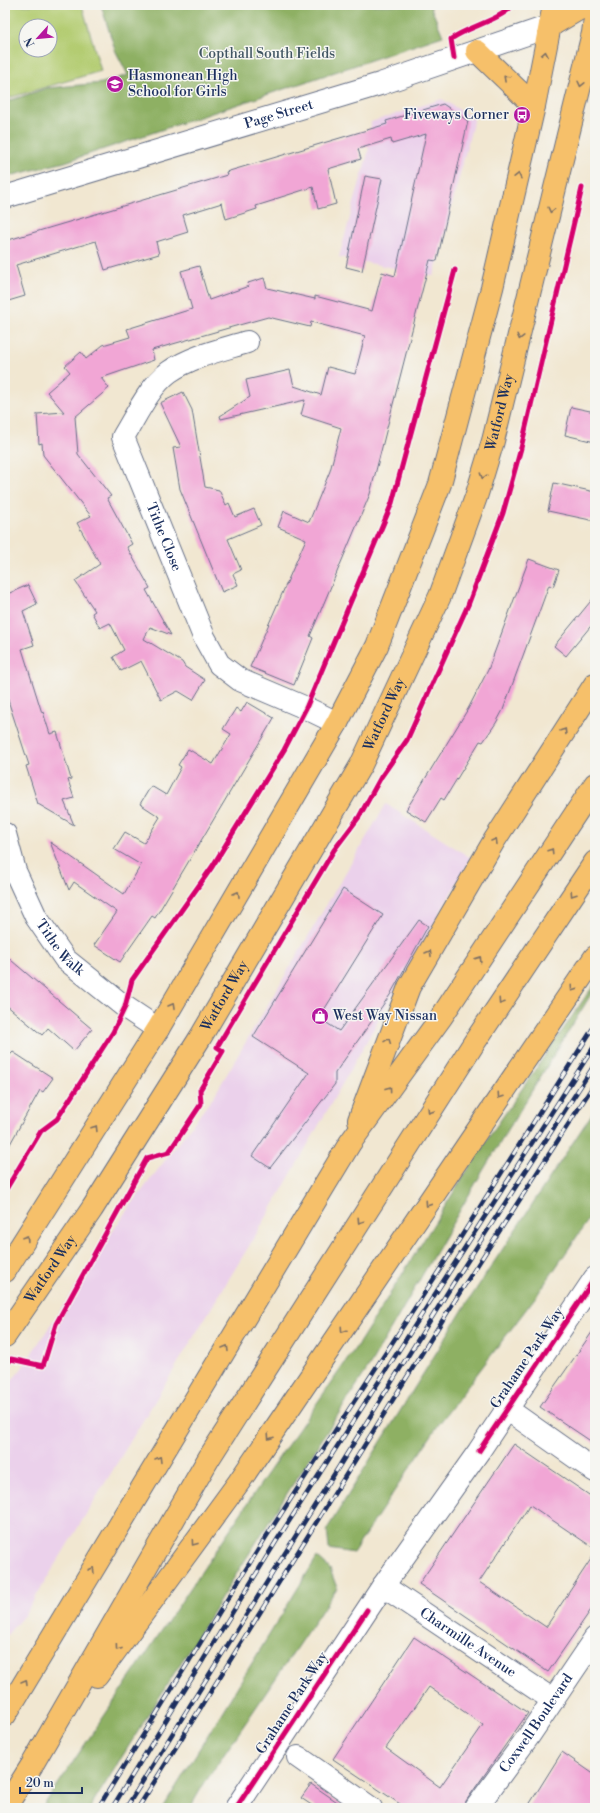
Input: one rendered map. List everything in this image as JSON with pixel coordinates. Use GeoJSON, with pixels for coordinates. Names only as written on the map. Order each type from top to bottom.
{"type":"FeatureCollection","features":[{"type":"Feature","properties":{"kind":"highway"},"geometry":{"type":"LineString","coordinates":[[5,1271],[158,1029],[337,723],[377,646],[440,484],[492,288],[534,106],[554,5]]}},
{"type":"Feature","properties":{"kind":"highway"},"geometry":{"type":"LineString","coordinates":[[550,26],[586,5]]}},
{"type":"Feature","properties":{"kind":"highway","name":"Watford Way"},"geometry":{"type":"LineString","coordinates":[[5,1336],[92,1209],[200,1038],[361,764],[440,596],[476,497],[493,441],[544,240],[595,18]]}},
{"type":"Feature","properties":{"kind":"highway"},"geometry":{"type":"LineString","coordinates":[[477,51],[534,106]]}},
{"type":"Feature","properties":{"kind":"highway"},"geometry":{"type":"LineString","coordinates":[[350,1143],[409,986],[494,841],[595,684]]}},
{"type":"Feature","properties":{"kind":"highway"},"geometry":{"type":"LineString","coordinates":[[5,1716],[350,1143],[442,1016],[595,784]]}},
{"type":"Feature","properties":{"kind":"highway"},"geometry":{"type":"LineString","coordinates":[[5,1808],[32,1765],[209,1458],[474,1043],[595,862]]}},
{"type":"Feature","properties":{"kind":"highway"},"geometry":{"type":"LineString","coordinates":[[32,1765],[239,1482],[365,1298],[595,956]]}},
{"type":"Feature","properties":{"kind":"street","name":"Page Street"},"geometry":{"type":"LineString","coordinates":[[5,197],[380,84],[550,26]]}},
{"type":"Feature","properties":{"kind":"street","name":"Tithe Close"},"geometry":{"type":"LineString","coordinates":[[247,342],[189,360],[168,372],[151,391],[123,437],[204,636],[219,664],[240,680],[337,723]]}},
{"type":"Feature","properties":{"kind":"street","name":"Tithe Walk"},"geometry":{"type":"LineString","coordinates":[[5,834],[16,871],[36,917],[65,959],[125,1007],[158,1029]]}},
{"type":"Feature","properties":{"kind":"street","name":"Grahame Park Way"},"geometry":{"type":"LineString","coordinates":[[236,1808],[383,1586],[507,1409],[595,1278]]}},
{"type":"Feature","properties":{"kind":"street"},"geometry":{"type":"LineString","coordinates":[[507,1409],[595,1471]]}},
{"type":"Feature","properties":{"kind":"street","name":"Charmille Avenue"},"geometry":{"type":"LineString","coordinates":[[383,1586],[553,1700]]}},
{"type":"Feature","properties":{"kind":"street","name":"Coxwell Boulevard"},"geometry":{"type":"LineString","coordinates":[[476,1808],[595,1638]]}},
{"type":"Feature","properties":{"kind":"street"},"geometry":{"type":"LineString","coordinates":[[298,1757],[371,1808]]}},
{"type":"Feature","properties":{"kind":"shaded area"},"geometry":{"type":"Polygon","coordinates":[[[442,99],[474,119],[434,276],[339,257],[368,153],[371,122],[442,99]]]}},
{"type":"Feature","properties":{"kind":"shaded area"},"geometry":{"type":"Polygon","coordinates":[[[386,804],[471,858],[266,1218],[26,1613],[5,1637],[5,1388],[20,1371],[125,1213],[214,1096],[386,804]]]}},
{"type":"Feature","properties":{"kind":"green space"},"geometry":{"type":"Polygon","coordinates":[[[5,5],[82,5],[101,71],[5,99],[5,5]]]}},
{"type":"Feature","properties":{"kind":"green space","name":"Copthall South Fields"},"geometry":{"type":"Polygon","coordinates":[[[101,5],[430,5],[443,36],[65,162],[5,177],[5,102],[47,88],[102,83],[128,75],[115,50],[101,5]]]}},
{"type":"Feature","properties":{"kind":"green space"},"geometry":{"type":"Polygon","coordinates":[[[595,983],[595,988],[484,1169],[370,1365],[279,1506],[90,1808],[42,1808],[268,1473],[361,1340],[482,1147],[595,983]]]}},
{"type":"Feature","properties":{"kind":"green space"},"geometry":{"type":"Polygon","coordinates":[[[595,1109],[595,1210],[537,1295],[439,1424],[353,1553],[329,1549],[327,1529],[467,1303],[595,1109]]]}},
{"type":"Feature","properties":{"kind":"green space"},"geometry":{"type":"Polygon","coordinates":[[[317,1557],[330,1569],[337,1588],[202,1787],[190,1808],[163,1808],[317,1557]]]}},
{"type":"Feature","properties":{"kind":"building"},"geometry":{"type":"Polygon","coordinates":[[[443,104],[468,121],[437,261],[430,260],[370,494],[310,636],[313,638],[294,685],[250,667],[306,539],[278,527],[284,511],[309,522],[330,471],[341,428],[301,415],[305,400],[221,419],[220,416],[250,397],[246,380],[290,370],[294,386],[321,395],[328,367],[355,374],[365,336],[311,322],[310,327],[268,317],[232,327],[152,350],[154,360],[101,378],[109,388],[75,417],[78,454],[111,496],[107,498],[132,544],[127,547],[150,588],[146,590],[171,635],[150,627],[144,639],[182,662],[185,667],[205,680],[193,700],[178,691],[161,700],[141,661],[121,671],[113,657],[124,650],[110,623],[100,628],[92,613],[95,611],[75,581],[100,564],[77,523],[91,516],[43,455],[42,443],[39,444],[37,414],[64,412],[47,392],[70,372],[65,366],[81,352],[86,359],[103,345],[130,337],[127,329],[192,309],[181,271],[199,266],[209,300],[249,286],[248,283],[264,278],[267,288],[315,299],[315,296],[372,311],[382,272],[395,276],[426,134],[392,144],[391,139],[358,149],[361,159],[328,169],[336,204],[318,209],[313,187],[275,199],[256,206],[257,209],[226,219],[222,203],[183,215],[188,232],[156,242],[159,254],[105,270],[96,241],[16,265],[25,296],[5,302],[5,241],[227,175],[226,172],[387,124],[386,121],[443,104]]]}},
{"type":"Feature","properties":{"kind":"building"},"geometry":{"type":"Polygon","coordinates":[[[365,176],[382,179],[362,271],[346,267],[365,176]]]}},
{"type":"Feature","properties":{"kind":"building"},"geometry":{"type":"Polygon","coordinates":[[[183,392],[192,410],[205,487],[219,490],[226,505],[229,503],[235,517],[254,509],[261,525],[228,539],[241,570],[233,574],[238,585],[222,592],[180,489],[173,448],[181,447],[160,403],[183,392]]]}},
{"type":"Feature","properties":{"kind":"building"},"geometry":{"type":"Polygon","coordinates":[[[571,407],[595,412],[595,442],[565,435],[571,407]]]}},
{"type":"Feature","properties":{"kind":"building"},"geometry":{"type":"Polygon","coordinates":[[[554,483],[595,492],[595,521],[548,511],[554,483]]]}},
{"type":"Feature","properties":{"kind":"building"},"geometry":{"type":"Polygon","coordinates":[[[529,559],[559,570],[553,587],[549,585],[503,710],[496,723],[483,742],[480,741],[444,800],[441,798],[426,822],[406,810],[468,709],[488,670],[529,559]]]}},
{"type":"Feature","properties":{"kind":"building"},"geometry":{"type":"Polygon","coordinates":[[[28,585],[37,604],[23,611],[34,645],[22,649],[42,713],[43,712],[50,734],[57,732],[71,779],[68,780],[74,798],[64,801],[74,825],[38,804],[26,766],[29,765],[5,691],[5,595],[28,585]]]}},
{"type":"Feature","properties":{"kind":"building"},"geometry":{"type":"Polygon","coordinates":[[[595,596],[595,621],[566,656],[554,646],[595,596]]]}},
{"type":"Feature","properties":{"kind":"building"},"geometry":{"type":"Polygon","coordinates":[[[247,702],[274,718],[155,918],[152,916],[120,962],[94,945],[117,912],[74,882],[69,890],[50,842],[124,894],[141,865],[114,849],[125,832],[144,843],[160,817],[140,804],[151,786],[166,795],[181,767],[178,765],[188,749],[213,764],[231,734],[223,729],[236,708],[241,712],[247,702]]]}},
{"type":"Feature","properties":{"kind":"building","name":"West Way Nissan"},"geometry":{"type":"Polygon","coordinates":[[[343,889],[383,915],[319,1018],[339,1031],[419,920],[428,926],[390,995],[335,1073],[335,1084],[270,1168],[252,1156],[309,1073],[253,1037],[343,889]]]}},
{"type":"Feature","properties":{"kind":"building"},"geometry":{"type":"Polygon","coordinates":[[[5,955],[92,1029],[74,1051],[48,1028],[42,1035],[5,1004],[5,955]]]}},
{"type":"Feature","properties":{"kind":"building"},"geometry":{"type":"Polygon","coordinates":[[[13,1052],[53,1078],[43,1092],[40,1090],[5,1153],[5,1060],[13,1052]]]}},
{"type":"Feature","properties":{"kind":"building"},"geometry":{"type":"Polygon","coordinates":[[[595,1328],[595,1444],[540,1407],[595,1328]]]}},
{"type":"Feature","properties":{"kind":"building"},"geometry":{"type":"Polygon","coordinates":[[[514,1444],[595,1499],[595,1549],[530,1505],[479,1582],[546,1627],[595,1553],[595,1604],[548,1672],[419,1584],[514,1444]]]}},
{"type":"Feature","properties":{"kind":"building"},"geometry":{"type":"Polygon","coordinates":[[[414,1637],[528,1713],[466,1801],[464,1808],[406,1808],[333,1759],[414,1637]],[[429,1687],[386,1748],[440,1787],[483,1725],[429,1687]]]}},
{"type":"Feature","properties":{"kind":"building"},"geometry":{"type":"Polygon","coordinates":[[[562,1752],[595,1775],[595,1808],[527,1808],[562,1752]]]}},
{"type":"Feature","properties":{"kind":"building"},"geometry":{"type":"Polygon","coordinates":[[[311,1784],[346,1808],[316,1808],[301,1798],[311,1784]]]}},
{"type":"Feature","properties":{"kind":"railway"},"geometry":{"type":"LineString","coordinates":[[98,1808],[266,1537],[459,1240],[595,1025]]}},
{"type":"Feature","properties":{"kind":"railway"},"geometry":{"type":"LineString","coordinates":[[112,1808],[277,1540],[595,1045]]}},
{"type":"Feature","properties":{"kind":"railway"},"geometry":{"type":"LineString","coordinates":[[126,1808],[454,1282],[595,1064]]}},
{"type":"Feature","properties":{"kind":"railway"},"geometry":{"type":"LineString","coordinates":[[138,1808],[462,1289],[595,1083]]}},
{"type":"Feature","properties":{"kind":"cycle path"},"geometry":{"type":"LineString","coordinates":[[454,58],[451,39],[466,30],[500,15],[513,5]]}},
{"type":"Feature","properties":{"kind":"cycle path"},"geometry":{"type":"LineString","coordinates":[[5,1366],[11,1359],[43,1366],[56,1324],[147,1158],[169,1152],[201,1104],[200,1090],[223,1051],[217,1047],[334,850],[359,817],[381,777],[407,740],[468,605],[503,513],[521,448],[582,188]]}},
{"type":"Feature","properties":{"kind":"cycle path"},"geometry":{"type":"LineString","coordinates":[[5,1191],[41,1131],[57,1119],[113,1032],[125,1007],[132,980],[212,867],[284,750],[306,708],[392,503],[455,270]]}},
{"type":"Feature","properties":{"kind":"cycle path"},"geometry":{"type":"LineString","coordinates":[[479,1451],[595,1278]]}},
{"type":"Feature","properties":{"kind":"cycle path"},"geometry":{"type":"LineString","coordinates":[[236,1808],[367,1610]]}},
{"type":"Feature","properties":{"kind":"place","name":"Hasmonean High School for Girls"},"geometry":{"type":"Point","coordinates":[115,84]}},
{"type":"Feature","properties":{"kind":"place","name":"Fiveways Corner"},"geometry":{"type":"Point","coordinates":[522,115]}},
{"type":"Feature","properties":{"kind":"place","name":"West Way Nissan"},"geometry":{"type":"Point","coordinates":[320,1016]}}]}
